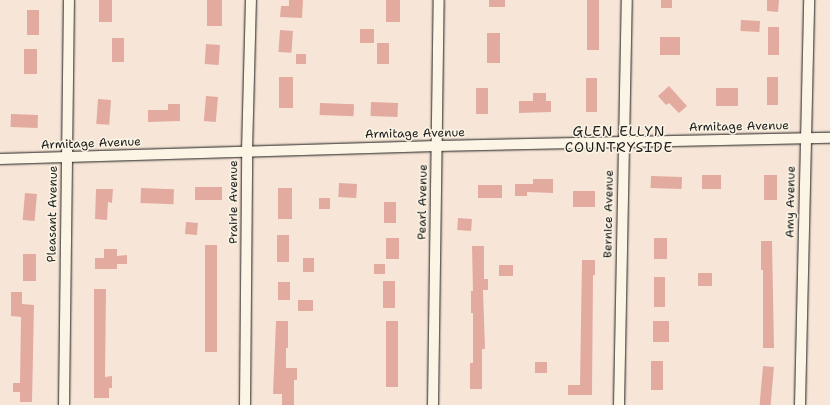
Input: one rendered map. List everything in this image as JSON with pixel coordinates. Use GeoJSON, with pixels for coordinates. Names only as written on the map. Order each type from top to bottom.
{"type":"FeatureCollection","features":[{"type":"Feature","properties":{"kind":"street","name":"Pleasant Avenue"},"geometry":{"type":"LineString","coordinates":[[64,405],[69,0]]}},
{"type":"Feature","properties":{"kind":"street","name":"Prairie Avenue"},"geometry":{"type":"LineString","coordinates":[[245,405],[247,151],[251,0]]}},
{"type":"Feature","properties":{"kind":"street","name":"Pearl Avenue"},"geometry":{"type":"LineString","coordinates":[[432,405],[439,0]]}},
{"type":"Feature","properties":{"kind":"street","name":"Bernice Avenue"},"geometry":{"type":"LineString","coordinates":[[619,405],[627,0]]}},
{"type":"Feature","properties":{"kind":"street","name":"Amy Avenue"},"geometry":{"type":"LineString","coordinates":[[800,405],[809,0]]}},
{"type":"Feature","properties":{"kind":"street","name":"Armitage Avenue"},"geometry":{"type":"LineString","coordinates":[[0,159],[437,146],[830,138]]}},
{"type":"Feature","properties":{"kind":"building"},"geometry":{"type":"Polygon","coordinates":[[[99,0],[112,0],[112,22],[99,22],[99,0]]]}},
{"type":"Feature","properties":{"kind":"building"},"geometry":{"type":"Polygon","coordinates":[[[207,0],[222,0],[222,26],[207,26],[207,0]]]}},
{"type":"Feature","properties":{"kind":"building"},"geometry":{"type":"Polygon","coordinates":[[[289,0],[303,0],[302,18],[280,17],[281,6],[289,6],[289,0]]]}},
{"type":"Feature","properties":{"kind":"building"},"geometry":{"type":"Polygon","coordinates":[[[386,0],[400,0],[400,22],[386,22],[386,0]]]}},
{"type":"Feature","properties":{"kind":"building"},"geometry":{"type":"Polygon","coordinates":[[[489,0],[505,0],[505,7],[489,7],[489,0]]]}},
{"type":"Feature","properties":{"kind":"building"},"geometry":{"type":"Polygon","coordinates":[[[587,0],[599,0],[599,50],[587,50],[587,0]]]}},
{"type":"Feature","properties":{"kind":"building"},"geometry":{"type":"Polygon","coordinates":[[[661,0],[672,0],[672,8],[661,8],[661,0]]]}},
{"type":"Feature","properties":{"kind":"building"},"geometry":{"type":"Polygon","coordinates":[[[767,0],[779,0],[778,12],[767,11],[767,0]]]}},
{"type":"Feature","properties":{"kind":"building"},"geometry":{"type":"Polygon","coordinates":[[[27,10],[39,10],[39,35],[27,35],[27,10]]]}},
{"type":"Feature","properties":{"kind":"building"},"geometry":{"type":"Polygon","coordinates":[[[741,20],[760,21],[759,32],[740,31],[741,20]]]}},
{"type":"Feature","properties":{"kind":"building"},"geometry":{"type":"Polygon","coordinates":[[[768,27],[779,27],[779,55],[768,55],[768,27]]]}},
{"type":"Feature","properties":{"kind":"building"},"geometry":{"type":"Polygon","coordinates":[[[360,29],[374,29],[374,43],[360,43],[360,29]]]}},
{"type":"Feature","properties":{"kind":"building"},"geometry":{"type":"Polygon","coordinates":[[[280,30],[293,31],[291,53],[278,52],[280,30]]]}},
{"type":"Feature","properties":{"kind":"building"},"geometry":{"type":"Polygon","coordinates":[[[487,33],[500,33],[500,63],[487,63],[487,33]]]}},
{"type":"Feature","properties":{"kind":"building"},"geometry":{"type":"Polygon","coordinates":[[[660,37],[680,37],[680,55],[660,55],[660,37]]]}},
{"type":"Feature","properties":{"kind":"building"},"geometry":{"type":"Polygon","coordinates":[[[112,38],[124,38],[124,62],[112,62],[112,38]]]}},
{"type":"Feature","properties":{"kind":"building"},"geometry":{"type":"Polygon","coordinates":[[[377,43],[389,43],[389,64],[377,64],[377,43]]]}},
{"type":"Feature","properties":{"kind":"building"},"geometry":{"type":"Polygon","coordinates":[[[206,44],[220,45],[219,65],[205,64],[206,44]]]}},
{"type":"Feature","properties":{"kind":"building"},"geometry":{"type":"Polygon","coordinates":[[[24,49],[37,49],[37,74],[24,74],[24,49]]]}},
{"type":"Feature","properties":{"kind":"building"},"geometry":{"type":"Polygon","coordinates":[[[296,54],[306,54],[306,64],[296,64],[296,54]]]}},
{"type":"Feature","properties":{"kind":"building"},"geometry":{"type":"Polygon","coordinates":[[[279,77],[293,77],[293,108],[279,108],[279,77]]]}},
{"type":"Feature","properties":{"kind":"building"},"geometry":{"type":"Polygon","coordinates":[[[767,77],[778,77],[778,105],[767,105],[767,77]]]}},
{"type":"Feature","properties":{"kind":"building"},"geometry":{"type":"Polygon","coordinates":[[[586,78],[597,78],[597,112],[586,112],[586,78]]]}},
{"type":"Feature","properties":{"kind":"building"},"geometry":{"type":"Polygon","coordinates":[[[669,86],[687,106],[679,113],[669,103],[666,105],[658,96],[669,86]]]}},
{"type":"Feature","properties":{"kind":"building"},"geometry":{"type":"Polygon","coordinates":[[[476,88],[488,88],[488,114],[476,114],[476,88]]]}},
{"type":"Feature","properties":{"kind":"building"},"geometry":{"type":"Polygon","coordinates":[[[716,88],[738,88],[738,106],[716,106],[716,88]]]}},
{"type":"Feature","properties":{"kind":"building"},"geometry":{"type":"Polygon","coordinates":[[[533,93],[546,93],[546,101],[551,101],[551,112],[519,113],[519,101],[533,101],[533,93]]]}},
{"type":"Feature","properties":{"kind":"building"},"geometry":{"type":"Polygon","coordinates":[[[206,96],[218,97],[216,122],[204,121],[206,96]]]}},
{"type":"Feature","properties":{"kind":"building"},"geometry":{"type":"Polygon","coordinates":[[[98,99],[111,100],[109,125],[96,124],[98,99]]]}},
{"type":"Feature","properties":{"kind":"building"},"geometry":{"type":"Polygon","coordinates":[[[371,102],[398,103],[397,117],[371,116],[371,102]]]}},
{"type":"Feature","properties":{"kind":"building"},"geometry":{"type":"Polygon","coordinates":[[[320,103],[354,104],[354,116],[320,115],[320,103]]]}},
{"type":"Feature","properties":{"kind":"building"},"geometry":{"type":"Polygon","coordinates":[[[168,104],[180,104],[180,121],[148,122],[148,110],[168,110],[168,104]]]}},
{"type":"Feature","properties":{"kind":"building"},"geometry":{"type":"Polygon","coordinates":[[[11,114],[38,115],[38,128],[11,127],[11,114]]]}},
{"type":"Feature","properties":{"kind":"building"},"geometry":{"type":"Polygon","coordinates":[[[702,175],[721,175],[721,189],[702,189],[702,175]]]}},
{"type":"Feature","properties":{"kind":"building"},"geometry":{"type":"Polygon","coordinates":[[[764,175],[777,175],[777,200],[764,200],[764,175]]]}},
{"type":"Feature","properties":{"kind":"building"},"geometry":{"type":"Polygon","coordinates":[[[651,176],[682,177],[682,189],[651,188],[651,176]]]}},
{"type":"Feature","properties":{"kind":"building"},"geometry":{"type":"Polygon","coordinates":[[[533,179],[553,179],[553,193],[527,192],[527,196],[515,196],[515,184],[533,184],[533,179]]]}},
{"type":"Feature","properties":{"kind":"building"},"geometry":{"type":"Polygon","coordinates":[[[339,183],[357,184],[356,198],[338,197],[339,183]]]}},
{"type":"Feature","properties":{"kind":"building"},"geometry":{"type":"Polygon","coordinates":[[[478,185],[502,185],[502,198],[478,198],[478,185]]]}},
{"type":"Feature","properties":{"kind":"building"},"geometry":{"type":"Polygon","coordinates":[[[195,187],[222,187],[222,200],[195,200],[195,187]]]}},
{"type":"Feature","properties":{"kind":"building"},"geometry":{"type":"Polygon","coordinates":[[[141,188],[174,189],[173,204],[140,203],[141,188]]]}},
{"type":"Feature","properties":{"kind":"building"},"geometry":{"type":"Polygon","coordinates":[[[278,188],[292,188],[292,219],[278,219],[278,188]]]}},
{"type":"Feature","properties":{"kind":"building"},"geometry":{"type":"Polygon","coordinates":[[[96,189],[113,189],[112,203],[108,202],[107,220],[95,219],[96,189]]]}},
{"type":"Feature","properties":{"kind":"building"},"geometry":{"type":"Polygon","coordinates":[[[573,191],[595,191],[595,207],[573,207],[573,191]]]}},
{"type":"Feature","properties":{"kind":"building"},"geometry":{"type":"Polygon","coordinates":[[[25,193],[37,194],[35,221],[23,220],[25,193]]]}},
{"type":"Feature","properties":{"kind":"building"},"geometry":{"type":"Polygon","coordinates":[[[319,198],[330,198],[330,209],[319,209],[319,198]]]}},
{"type":"Feature","properties":{"kind":"building"},"geometry":{"type":"Polygon","coordinates":[[[384,202],[396,202],[396,223],[384,223],[384,202]]]}},
{"type":"Feature","properties":{"kind":"building"},"geometry":{"type":"Polygon","coordinates":[[[458,218],[472,219],[471,231],[457,230],[458,218]]]}},
{"type":"Feature","properties":{"kind":"building"},"geometry":{"type":"Polygon","coordinates":[[[186,222],[198,223],[197,235],[185,234],[186,222]]]}},
{"type":"Feature","properties":{"kind":"building"},"geometry":{"type":"Polygon","coordinates":[[[277,235],[289,235],[289,262],[277,262],[277,235]]]}},
{"type":"Feature","properties":{"kind":"building"},"geometry":{"type":"Polygon","coordinates":[[[386,238],[399,238],[399,259],[386,259],[386,238]]]}},
{"type":"Feature","properties":{"kind":"building"},"geometry":{"type":"Polygon","coordinates":[[[654,238],[667,238],[667,259],[654,259],[654,238]]]}},
{"type":"Feature","properties":{"kind":"building"},"geometry":{"type":"Polygon","coordinates":[[[761,241],[772,241],[774,348],[763,348],[763,270],[761,270],[761,241]]]}},
{"type":"Feature","properties":{"kind":"building"},"geometry":{"type":"Polygon","coordinates":[[[205,245],[217,245],[217,352],[205,352],[205,245]]]}},
{"type":"Feature","properties":{"kind":"building"},"geometry":{"type":"Polygon","coordinates":[[[472,246],[484,246],[484,279],[488,279],[488,290],[483,290],[485,349],[482,349],[482,389],[470,389],[470,363],[473,363],[473,313],[471,313],[471,291],[473,291],[472,246]]]}},
{"type":"Feature","properties":{"kind":"building"},"geometry":{"type":"Polygon","coordinates":[[[104,249],[117,249],[117,256],[127,255],[127,264],[117,264],[117,269],[95,269],[95,258],[104,258],[104,249]]]}},
{"type":"Feature","properties":{"kind":"building"},"geometry":{"type":"Polygon","coordinates":[[[23,254],[36,254],[36,281],[23,281],[23,254]]]}},
{"type":"Feature","properties":{"kind":"building"},"geometry":{"type":"Polygon","coordinates":[[[303,258],[314,258],[314,272],[303,272],[303,258]]]}},
{"type":"Feature","properties":{"kind":"building"},"geometry":{"type":"Polygon","coordinates":[[[582,260],[595,260],[595,275],[593,275],[592,395],[568,395],[568,385],[580,385],[582,260]]]}},
{"type":"Feature","properties":{"kind":"building"},"geometry":{"type":"Polygon","coordinates":[[[374,264],[385,264],[385,274],[374,274],[374,264]]]}},
{"type":"Feature","properties":{"kind":"building"},"geometry":{"type":"Polygon","coordinates":[[[499,265],[513,265],[513,276],[499,276],[499,265]]]}},
{"type":"Feature","properties":{"kind":"building"},"geometry":{"type":"Polygon","coordinates":[[[698,273],[712,273],[712,286],[698,286],[698,273]]]}},
{"type":"Feature","properties":{"kind":"building"},"geometry":{"type":"Polygon","coordinates":[[[654,277],[665,277],[665,307],[654,307],[654,277]]]}},
{"type":"Feature","properties":{"kind":"building"},"geometry":{"type":"Polygon","coordinates":[[[383,281],[395,281],[395,308],[383,308],[383,281]]]}},
{"type":"Feature","properties":{"kind":"building"},"geometry":{"type":"Polygon","coordinates":[[[278,282],[290,282],[290,300],[278,300],[278,282]]]}},
{"type":"Feature","properties":{"kind":"building"},"geometry":{"type":"Polygon","coordinates":[[[94,289],[106,289],[105,377],[112,376],[112,388],[109,388],[109,398],[94,398],[94,289]]]}},
{"type":"Feature","properties":{"kind":"building"},"geometry":{"type":"Polygon","coordinates":[[[11,292],[22,292],[22,304],[34,305],[32,402],[20,402],[20,392],[13,392],[13,383],[20,383],[21,317],[11,316],[11,292]]]}},
{"type":"Feature","properties":{"kind":"building"},"geometry":{"type":"Polygon","coordinates":[[[298,300],[313,300],[313,311],[298,311],[298,300]]]}},
{"type":"Feature","properties":{"kind":"building"},"geometry":{"type":"Polygon","coordinates":[[[276,321],[288,321],[286,368],[297,368],[297,380],[294,380],[294,405],[282,405],[282,394],[273,394],[276,321]]]}},
{"type":"Feature","properties":{"kind":"building"},"geometry":{"type":"Polygon","coordinates":[[[386,321],[398,321],[398,387],[386,387],[386,321]]]}},
{"type":"Feature","properties":{"kind":"building"},"geometry":{"type":"Polygon","coordinates":[[[653,321],[669,321],[669,342],[653,342],[653,321]]]}},
{"type":"Feature","properties":{"kind":"building"},"geometry":{"type":"Polygon","coordinates":[[[651,361],[663,361],[663,390],[651,390],[651,361]]]}},
{"type":"Feature","properties":{"kind":"building"},"geometry":{"type":"Polygon","coordinates":[[[535,362],[547,362],[547,373],[535,373],[535,362]]]}},
{"type":"Feature","properties":{"kind":"building"},"geometry":{"type":"Polygon","coordinates":[[[763,366],[774,367],[771,405],[760,405],[763,366]]]}},
{"type":"Feature","properties":{"kind":"district","name":"GLEN ELLYN COUNTRYSIDE"},"geometry":{"type":"Point","coordinates":[619,140]}}]}
